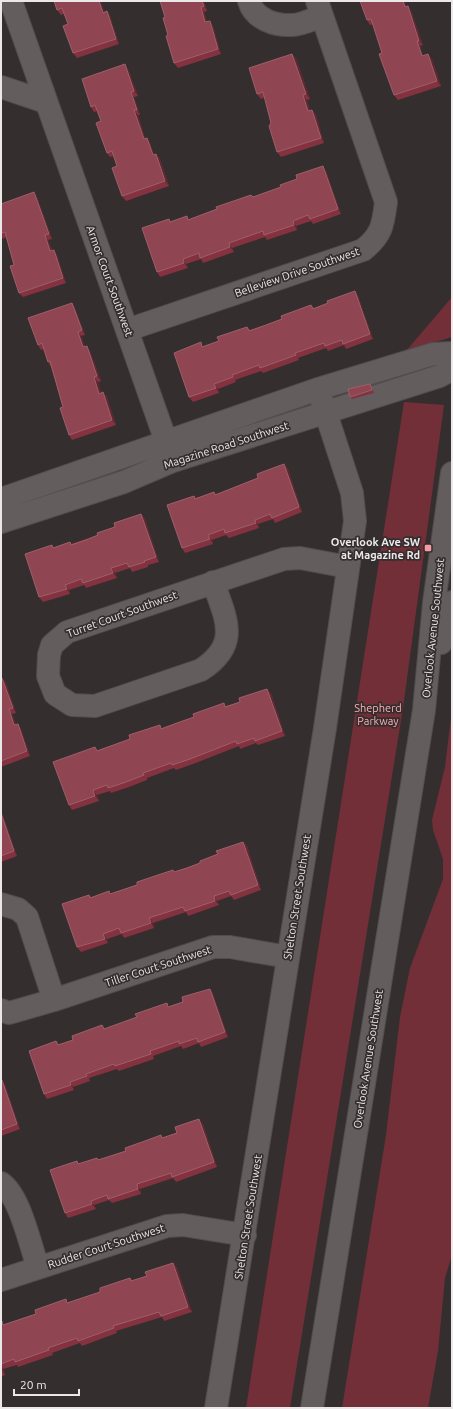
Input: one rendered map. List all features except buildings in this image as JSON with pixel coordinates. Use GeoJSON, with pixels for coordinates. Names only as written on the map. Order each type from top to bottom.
{"type":"FeatureCollection","features":[{"type":"Feature","properties":{"kind":"street","name":"Armor Court Southwest"},"geometry":{"type":"LineString","coordinates":[[11,1],[170,452]]}},
{"type":"Feature","properties":{"kind":"street","name":"Belleview Drive Southwest"},"geometry":{"type":"LineString","coordinates":[[127,330],[363,250],[377,237],[383,226],[386,202],[319,8],[293,25],[275,24],[261,18],[251,6],[249,1]]}},
{"type":"Feature","properties":{"kind":"street"},"geometry":{"type":"LineString","coordinates":[[1,87],[46,102]]}},
{"type":"Feature","properties":{"kind":"street","name":"Magazine Road Southwest"},"geometry":{"type":"LineString","coordinates":[[1,522],[124,482],[170,452],[318,389],[433,354],[452,353]]}},
{"type":"Feature","properties":{"kind":"street","name":"Magazine Road Southwest"},"geometry":{"type":"LineString","coordinates":[[1,499],[170,452],[326,412],[440,376],[452,369]]}},
{"type":"Feature","properties":{"kind":"street","name":"Shelton Street Southwest"},"geometry":{"type":"LineString","coordinates":[[216,1408],[245,1235],[325,728],[355,521],[355,508],[352,493],[318,389]]}},
{"type":"Feature","properties":{"kind":"street","name":"Overlook Avenue Southwest"},"geometry":{"type":"LineString","coordinates":[[312,1408],[424,710],[434,603],[452,473]]}},
{"type":"Feature","properties":{"kind":"street","name":"Turret Court Southwest"},"geometry":{"type":"LineString","coordinates":[[213,582],[226,623],[227,636],[224,647],[219,656],[212,663],[201,670],[95,706],[72,705],[55,694],[48,676],[47,665],[52,645],[58,638],[74,629],[277,560],[292,558],[348,567]]}},
{"type":"Feature","properties":{"kind":"street","name":"Overlook Avenue Southwest"},"geometry":{"type":"LineString","coordinates":[[424,710],[452,602]]}},
{"type":"Feature","properties":{"kind":"street"},"geometry":{"type":"LineString","coordinates":[[1,904],[18,909],[27,917],[54,1000]]}},
{"type":"Feature","properties":{"kind":"street","name":"Tiller Court Southwest"},"geometry":{"type":"LineString","coordinates":[[1,1010],[9,1012],[54,1000],[213,947],[230,947],[288,957]]}},
{"type":"Feature","properties":{"kind":"street"},"geometry":{"type":"LineString","coordinates":[[1,1184],[7,1187],[16,1203],[38,1267]]}},
{"type":"Feature","properties":{"kind":"street","name":"Rudder Court Southwest"},"geometry":{"type":"LineString","coordinates":[[1,1280],[38,1267],[175,1225],[192,1226],[245,1235]]}},
{"type":"Feature","properties":{"kind":"green space"},"geometry":{"type":"Polygon","coordinates":[[[452,297],[452,337],[406,351],[452,297]]]}},
{"type":"Feature","properties":{"kind":"green space","name":"Shepherd Parkway"},"geometry":{"type":"Polygon","coordinates":[[[404,402],[444,405],[403,708],[290,1408],[246,1408],[404,402]]]}},
{"type":"Feature","properties":{"kind":"green space"},"geometry":{"type":"Polygon","coordinates":[[[452,709],[452,1255],[445,1278],[438,1351],[428,1408],[342,1408],[386,1135],[400,1017],[410,968],[443,879],[443,859],[433,830],[432,820],[445,767],[452,709]]]}},
{"type":"Feature","properties":{"kind":"place","name":"Overlook Ave SW at Magazine Rd"},"geometry":{"type":"Point","coordinates":[428,548]}}]}
